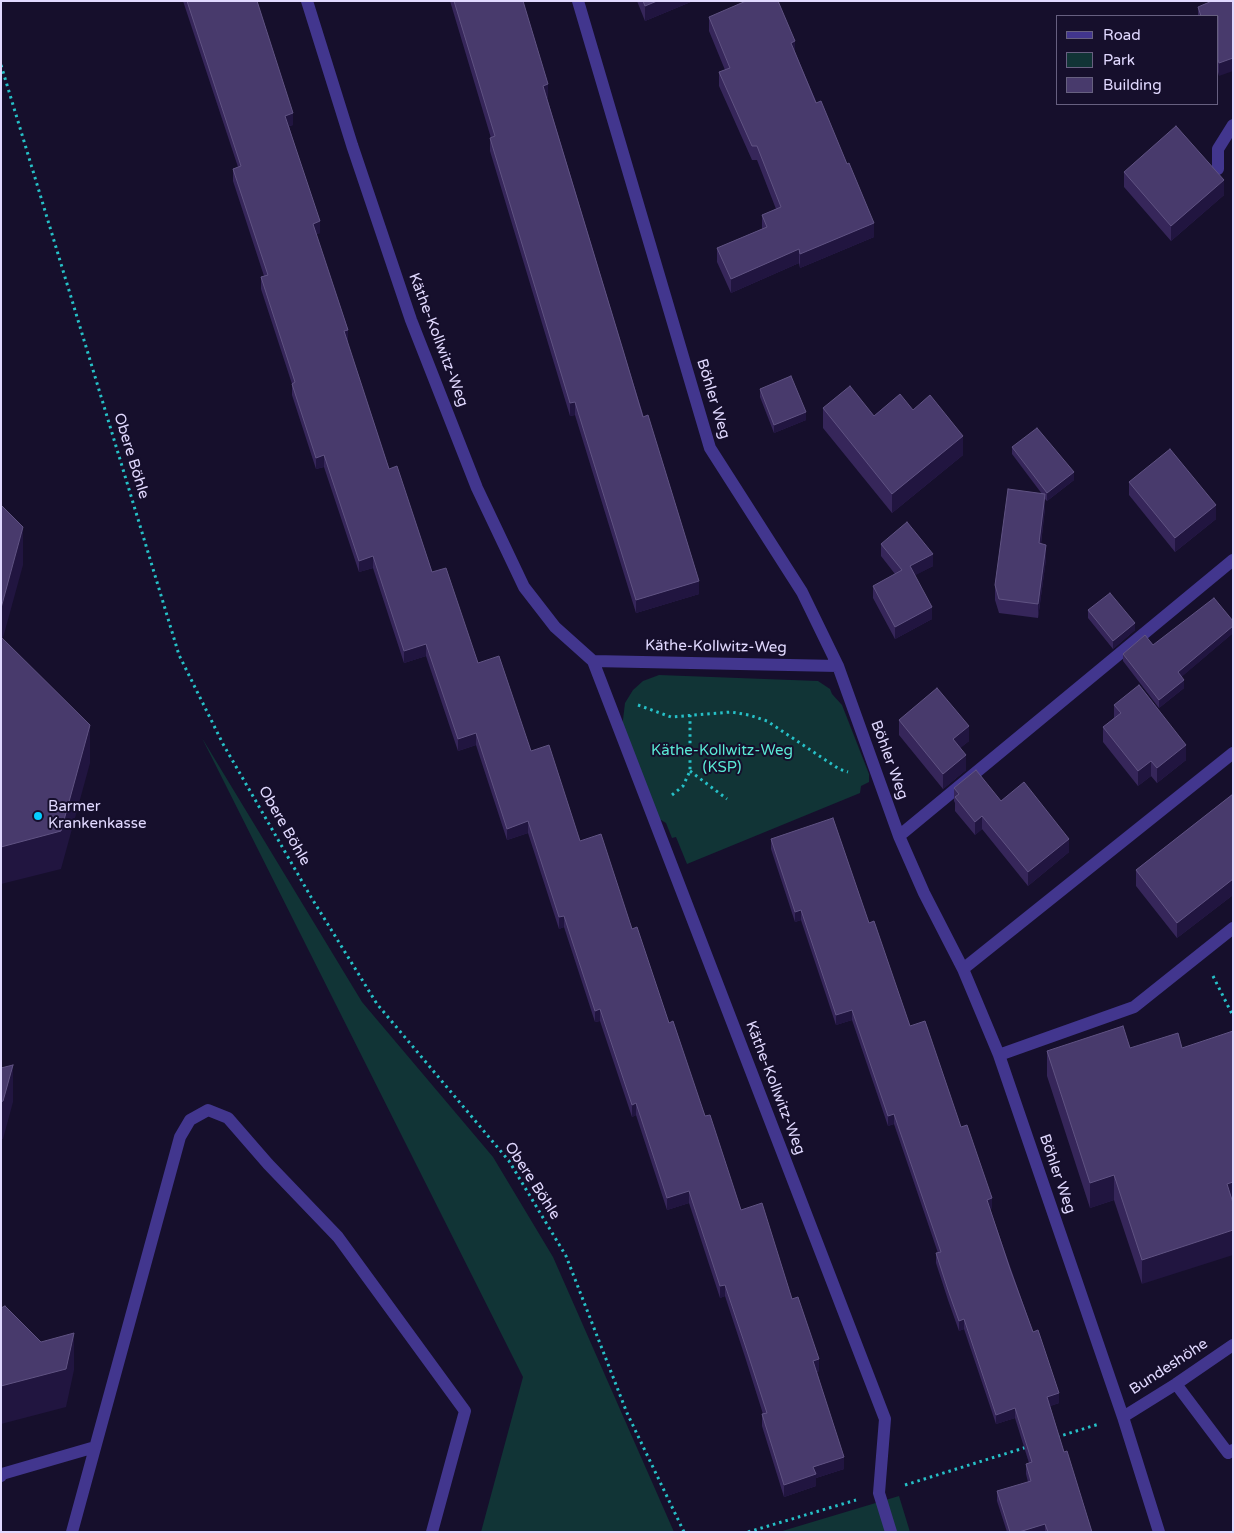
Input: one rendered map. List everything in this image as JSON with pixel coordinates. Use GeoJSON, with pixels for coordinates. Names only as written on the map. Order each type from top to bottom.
{"type":"FeatureCollection","features":[{"type":"Feature","properties":{"kind":"street","name":"Käthe-Kollwitz-Weg"},"geometry":{"type":"LineString","coordinates":[[307,1],[352,145],[411,320],[477,488],[524,587],[555,627],[593,661],[885,1419],[879,1493],[891,1532]]}},
{"type":"Feature","properties":{"kind":"street","name":"Böhler Weg"},"geometry":{"type":"LineString","coordinates":[[578,1],[710,448],[802,592],[838,666],[899,836],[924,893],[963,969],[999,1055],[1123,1416],[1158,1532]]}},
{"type":"Feature","properties":{"kind":"street"},"geometry":{"type":"LineString","coordinates":[[1218,169],[1218,149],[1233,125]]}},
{"type":"Feature","properties":{"kind":"street"},"geometry":{"type":"LineString","coordinates":[[899,836],[1233,560]]}},
{"type":"Feature","properties":{"kind":"street","name":"Käthe-Kollwitz-Weg"},"geometry":{"type":"LineString","coordinates":[[593,661],[838,666]]}},
{"type":"Feature","properties":{"kind":"street"},"geometry":{"type":"LineString","coordinates":[[963,969],[1233,753]]}},
{"type":"Feature","properties":{"kind":"street"},"geometry":{"type":"LineString","coordinates":[[999,1055],[1134,1007],[1233,928]]}},
{"type":"Feature","properties":{"kind":"street"},"geometry":{"type":"LineString","coordinates":[[72,1532],[180,1137],[190,1120],[208,1110],[228,1118],[268,1164],[338,1237],[465,1412],[432,1532]]}},
{"type":"Feature","properties":{"kind":"street","name":"Bundeshöhe"},"geometry":{"type":"LineString","coordinates":[[1123,1416],[1176,1384],[1233,1345]]}},
{"type":"Feature","properties":{"kind":"street"},"geometry":{"type":"LineString","coordinates":[[1176,1384],[1228,1453],[1233,1450]]}},
{"type":"Feature","properties":{"kind":"street"},"geometry":{"type":"LineString","coordinates":[[1,1476],[2,1474],[95,1447]]}},
{"type":"Feature","properties":{"kind":"path","name":"Obere Böhle"},"geometry":{"type":"LineString","coordinates":[[1,65],[179,654],[223,744],[311,897],[377,1004],[509,1161],[566,1256],[627,1413],[684,1532]]}},
{"type":"Feature","properties":{"kind":"path"},"geometry":{"type":"LineString","coordinates":[[610,706],[633,703],[671,716],[731,712],[749,714],[766,721],[838,769],[861,776],[879,778]]}},
{"type":"Feature","properties":{"kind":"path"},"geometry":{"type":"LineString","coordinates":[[648,804],[674,794],[683,786],[690,772],[690,715]]}},
{"type":"Feature","properties":{"kind":"path"},"geometry":{"type":"LineString","coordinates":[[690,772],[727,799]]}},
{"type":"Feature","properties":{"kind":"path"},"geometry":{"type":"LineString","coordinates":[[1202,953],[1233,1016]]}},
{"type":"Feature","properties":{"kind":"path"},"geometry":{"type":"LineString","coordinates":[[1048,1440],[1123,1416]]}},
{"type":"Feature","properties":{"kind":"path"},"geometry":{"type":"LineString","coordinates":[[748,1532],[1029,1446]]}},
{"type":"Feature","properties":{"kind":"green space","name":"Käthe-Kollwitz-Weg (KSP)"},"geometry":{"type":"Polygon","coordinates":[[[659,675],[818,681],[830,689],[842,705],[869,774],[869,782],[861,786],[860,793],[687,864],[676,837],[672,838],[666,823],[656,817],[622,728],[625,703],[633,690],[643,681],[659,675]]]}},
{"type":"Feature","properties":{"kind":"green space"},"geometry":{"type":"Polygon","coordinates":[[[202,738],[362,1002],[493,1157],[553,1257],[674,1532],[481,1532],[523,1377],[202,738]]]}},
{"type":"Feature","properties":{"kind":"green space"},"geometry":{"type":"Polygon","coordinates":[[[899,1496],[910,1532],[779,1532],[899,1496]]]}},
{"type":"Feature","properties":{"kind":"building"},"geometry":{"type":"Polygon","coordinates":[[[187,1],[257,1],[293,113],[285,116],[320,221],[313,224],[348,330],[344,331],[389,469],[397,466],[432,572],[446,568],[478,663],[499,656],[531,751],[549,745],[580,841],[601,834],[632,929],[637,927],[669,1023],[673,1021],[705,1116],[710,1115],[741,1210],[762,1203],[792,1299],[798,1297],[819,1359],[813,1361],[844,1457],[813,1467],[816,1474],[784,1485],[762,1414],[767,1413],[746,1348],[725,1285],[720,1286],[689,1191],[667,1198],[636,1103],[632,1105],[600,1009],[595,1011],[564,916],[559,917],[528,821],[507,829],[476,733],[458,739],[426,644],[404,651],[373,556],[359,561],[324,455],[316,458],[292,384],[295,382],[261,277],[268,275],[233,169],[241,166],[187,1]]]}},
{"type":"Feature","properties":{"kind":"building"},"geometry":{"type":"Polygon","coordinates":[[[454,1],[523,1],[548,84],[543,86],[643,417],[648,415],[699,581],[636,600],[575,402],[570,403],[490,138],[495,136],[454,1]]]}},
{"type":"Feature","properties":{"kind":"building"},"geometry":{"type":"Polygon","coordinates":[[[643,1],[657,1],[645,6],[643,1]]]}},
{"type":"Feature","properties":{"kind":"building"},"geometry":{"type":"Polygon","coordinates":[[[746,1],[778,1],[795,41],[791,43],[816,103],[821,101],[874,223],[800,254],[799,249],[731,279],[717,248],[767,227],[762,215],[781,207],[757,146],[752,146],[719,72],[730,68],[709,17],[746,1]]]}},
{"type":"Feature","properties":{"kind":"building"},"geometry":{"type":"Polygon","coordinates":[[[1212,1],[1233,1],[1233,58],[1219,63],[1219,15],[1201,15],[1198,7],[1212,1]]]}},
{"type":"Feature","properties":{"kind":"building"},"geometry":{"type":"Polygon","coordinates":[[[1176,126],[1224,180],[1171,226],[1124,172],[1176,126]]]}},
{"type":"Feature","properties":{"kind":"building"},"geometry":{"type":"Polygon","coordinates":[[[791,376],[806,412],[774,425],[760,389],[791,376]]]}},
{"type":"Feature","properties":{"kind":"building"},"geometry":{"type":"Polygon","coordinates":[[[850,386],[874,416],[900,394],[913,410],[930,395],[963,436],[892,494],[823,408],[850,386]]]}},
{"type":"Feature","properties":{"kind":"building"},"geometry":{"type":"Polygon","coordinates":[[[1037,428],[1074,472],[1047,493],[1012,447],[1037,428]]]}},
{"type":"Feature","properties":{"kind":"building"},"geometry":{"type":"Polygon","coordinates":[[[1170,449],[1216,505],[1175,538],[1129,482],[1170,449]]]}},
{"type":"Feature","properties":{"kind":"building"},"geometry":{"type":"Polygon","coordinates":[[[1008,489],[1045,494],[1039,543],[1046,545],[1038,604],[999,599],[995,585],[1008,489]]]}},
{"type":"Feature","properties":{"kind":"building"},"geometry":{"type":"Polygon","coordinates":[[[1,505],[23,527],[1,608],[1,505]]]}},
{"type":"Feature","properties":{"kind":"building"},"geometry":{"type":"Polygon","coordinates":[[[907,522],[933,554],[910,566],[932,607],[895,627],[873,586],[902,570],[881,544],[907,522]]]}},
{"type":"Feature","properties":{"kind":"building"},"geometry":{"type":"Polygon","coordinates":[[[1110,593],[1135,623],[1113,641],[1088,610],[1110,593]]]}},
{"type":"Feature","properties":{"kind":"building"},"geometry":{"type":"Polygon","coordinates":[[[1214,598],[1233,621],[1233,626],[1178,672],[1184,680],[1159,700],[1123,654],[1145,635],[1153,645],[1214,598]]]}},
{"type":"Feature","properties":{"kind":"building","name":"Barmer Krankenkasse"},"geometry":{"type":"Polygon","coordinates":[[[1,637],[90,725],[61,831],[1,847],[1,637]]]}},
{"type":"Feature","properties":{"kind":"building"},"geometry":{"type":"Polygon","coordinates":[[[1139,685],[1186,745],[1157,768],[1151,761],[1138,771],[1103,727],[1121,713],[1114,705],[1139,685]]]}},
{"type":"Feature","properties":{"kind":"building"},"geometry":{"type":"Polygon","coordinates":[[[937,688],[969,726],[953,739],[966,755],[943,774],[899,720],[937,688]]]}},
{"type":"Feature","properties":{"kind":"building"},"geometry":{"type":"Polygon","coordinates":[[[976,770],[1001,801],[1024,782],[1069,839],[1028,872],[982,816],[975,822],[955,797],[959,794],[954,788],[976,770]]]}},
{"type":"Feature","properties":{"kind":"building"},"geometry":{"type":"Polygon","coordinates":[[[1233,794],[1233,879],[1177,923],[1136,870],[1233,794]]]}},
{"type":"Feature","properties":{"kind":"building"},"geometry":{"type":"Polygon","coordinates":[[[833,818],[869,923],[874,921],[910,1026],[925,1021],[961,1127],[967,1125],[992,1198],[987,1200],[1010,1269],[1033,1332],[1038,1330],[1059,1393],[1047,1397],[1064,1452],[1067,1451],[1092,1532],[1048,1532],[1045,1524],[1019,1532],[1010,1532],[997,1491],[1031,1481],[1026,1464],[1032,1462],[1015,1408],[996,1415],[964,1319],[959,1321],[948,1290],[936,1253],[941,1252],[894,1114],[888,1116],[852,1010],[836,1015],[801,910],[795,912],[771,839],[833,818]]]}},
{"type":"Feature","properties":{"kind":"building"},"geometry":{"type":"Polygon","coordinates":[[[1123,1026],[1130,1048],[1178,1033],[1182,1048],[1233,1031],[1233,1182],[1227,1184],[1233,1203],[1233,1230],[1142,1260],[1114,1175],[1090,1183],[1047,1051],[1123,1026]]]}},
{"type":"Feature","properties":{"kind":"building"},"geometry":{"type":"Polygon","coordinates":[[[13,1065],[3,1101],[1,1102],[1,1068],[13,1065]]]}},
{"type":"Feature","properties":{"kind":"building"},"geometry":{"type":"Polygon","coordinates":[[[5,1306],[41,1342],[74,1333],[66,1369],[1,1386],[1,1308],[5,1306]]]}},
{"type":"Feature","properties":{"kind":"place","name":"Barmer Krankenkasse"},"geometry":{"type":"Point","coordinates":[38,816]}}]}
